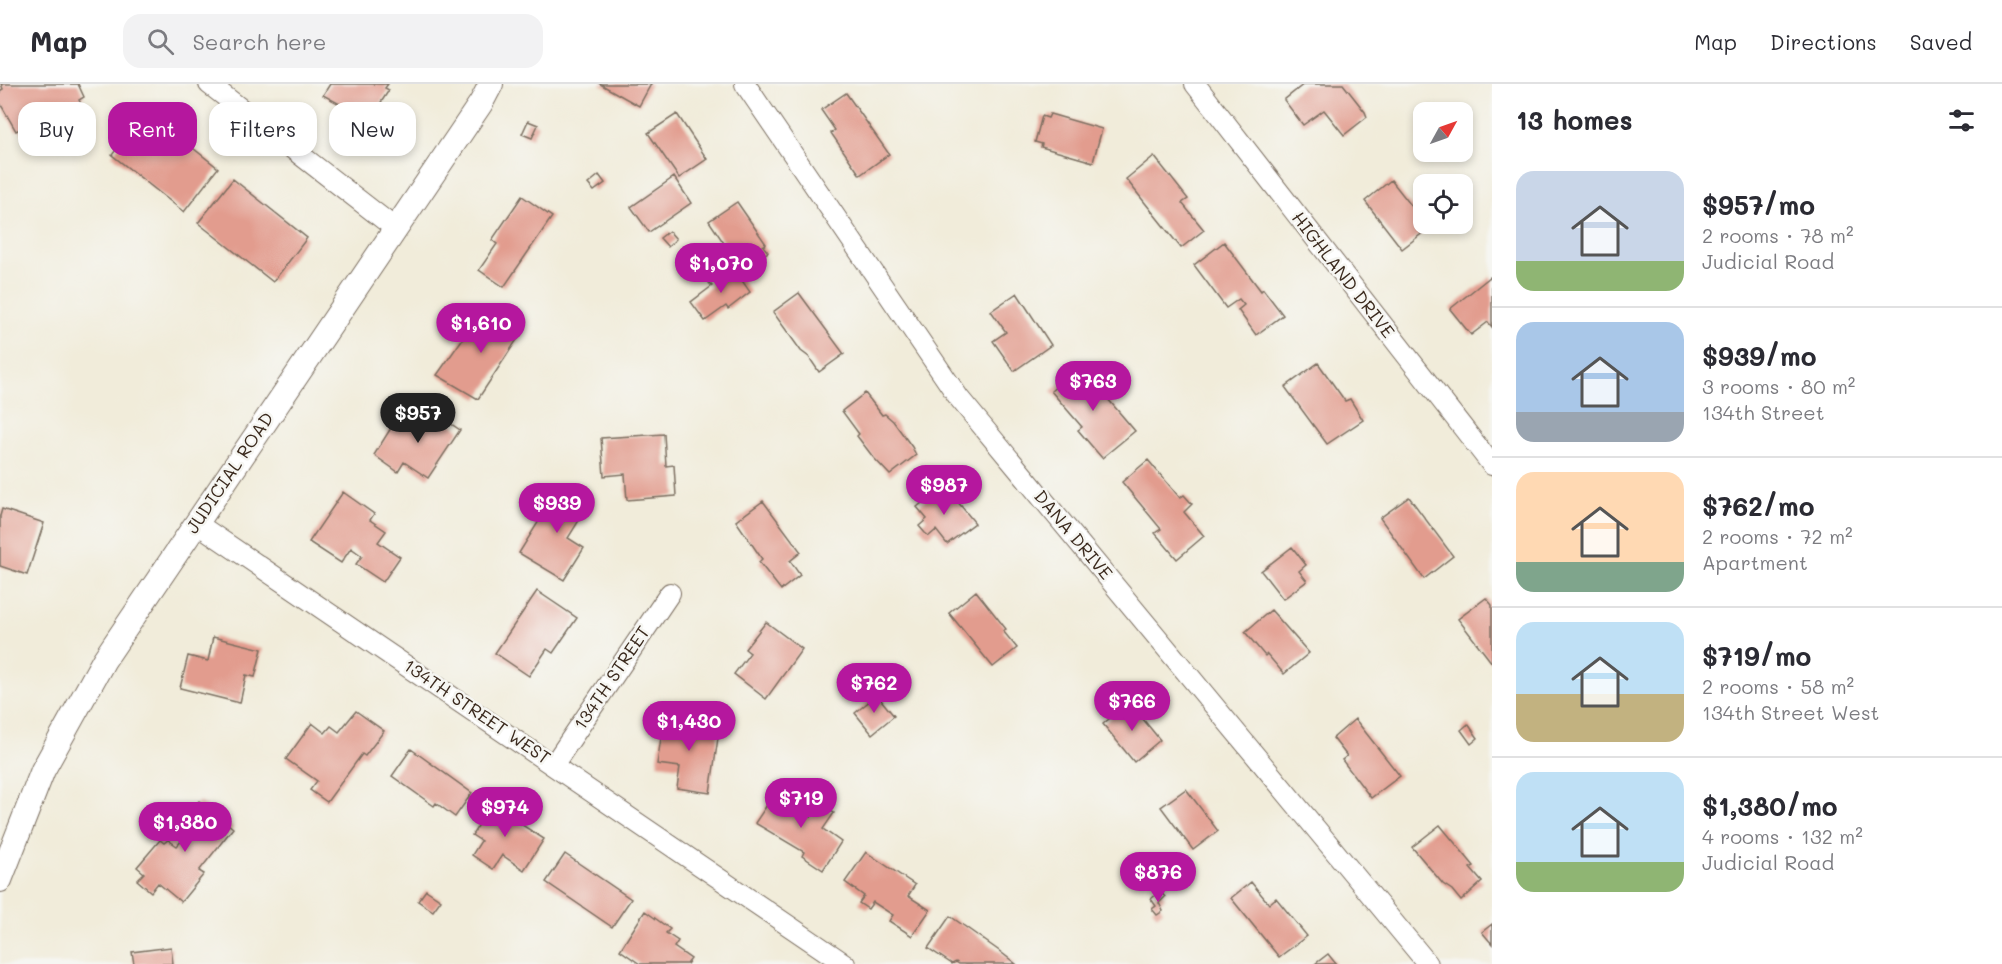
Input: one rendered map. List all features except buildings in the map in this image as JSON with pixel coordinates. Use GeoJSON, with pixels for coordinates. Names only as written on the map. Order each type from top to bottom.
{"type":"FeatureCollection","features":[{"type":"Feature","properties":{"kind":"street"},"geometry":{"type":"LineString","coordinates":[[209,84],[396,229]]}},
{"type":"Feature","properties":{"kind":"street","name":"JUDICIAL ROAD"},"geometry":{"type":"LineString","coordinates":[[0,880],[43,770],[104,660],[481,103],[491,84]]}},
{"type":"Feature","properties":{"kind":"street","name":"DANA DRIVE"},"geometry":{"type":"LineString","coordinates":[[746,84],[959,398],[1428,964]]}},
{"type":"Feature","properties":{"kind":"street","name":"HIGHLAND DRIVE"},"geometry":{"type":"LineString","coordinates":[[1195,84],[1492,465]]}},
{"type":"Feature","properties":{"kind":"street","name":"134TH STREET WEST"},"geometry":{"type":"LineString","coordinates":[[196,522],[845,964]]}},
{"type":"Feature","properties":{"kind":"street","name":"134TH STREET"},"geometry":{"type":"LineString","coordinates":[[554,764],[670,592]]}}]}
